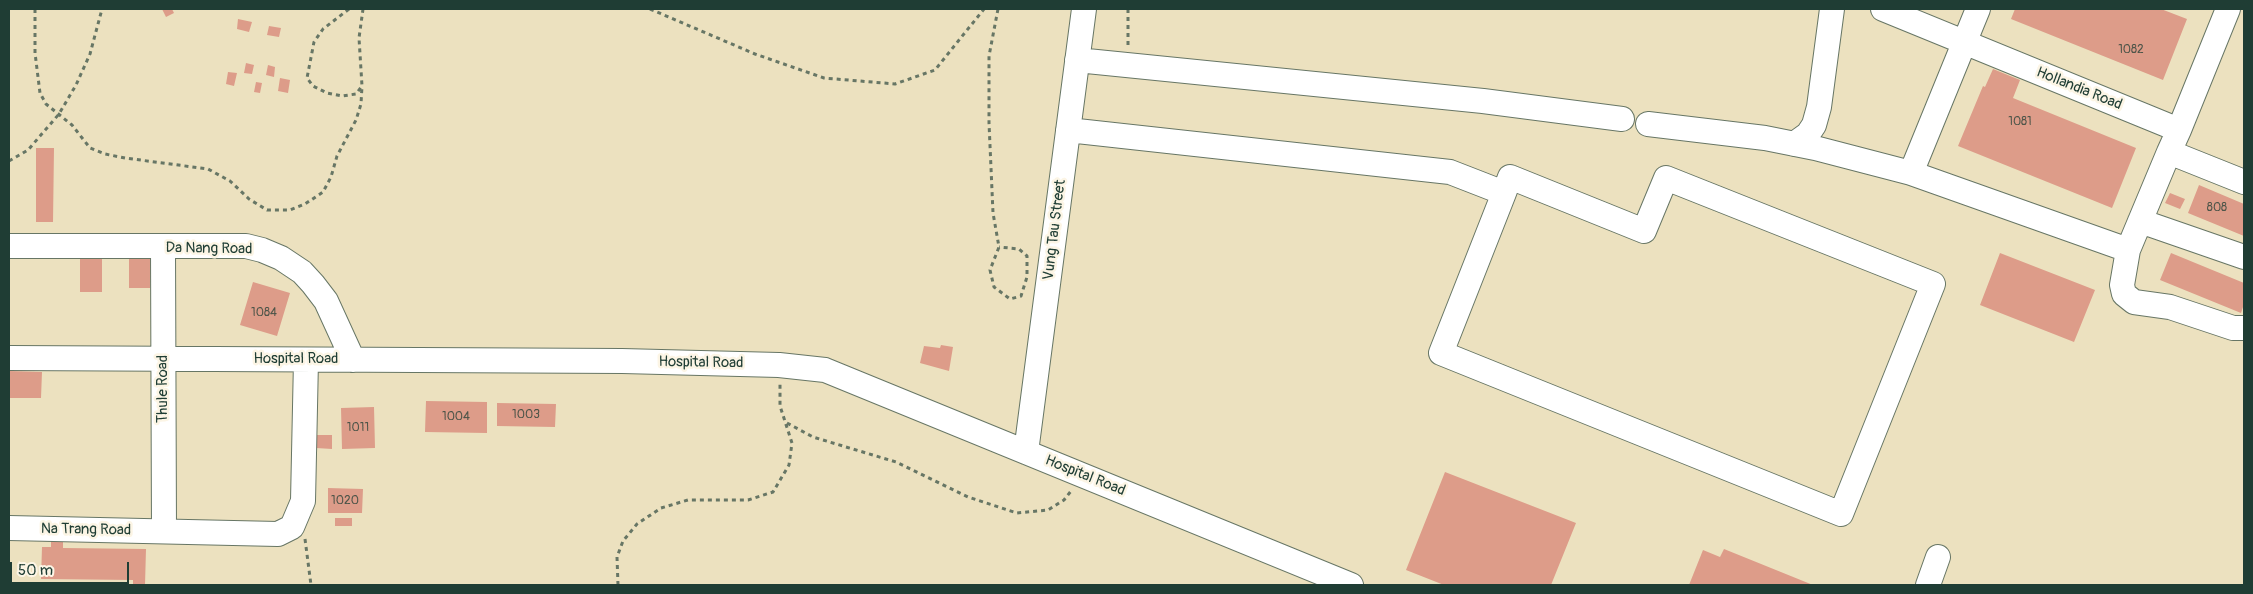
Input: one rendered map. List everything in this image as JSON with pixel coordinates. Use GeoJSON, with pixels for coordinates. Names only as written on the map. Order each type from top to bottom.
{"type":"FeatureCollection","features":[{"type":"Feature","properties":{"kind":"street","name":"Vung Tau Street"},"geometry":{"type":"LineString","coordinates":[[1026,452],[1084,9]]}},
{"type":"Feature","properties":{"kind":"street"},"geometry":{"type":"LineString","coordinates":[[1794,144],[1808,134],[1814,125],[1819,107],[1832,9]]}},
{"type":"Feature","properties":{"kind":"street","name":"Hollandia Road"},"geometry":{"type":"LineString","coordinates":[[1883,9],[2179,130]]}},
{"type":"Feature","properties":{"kind":"street"},"geometry":{"type":"LineString","coordinates":[[1911,173],[1978,9]]}},
{"type":"Feature","properties":{"kind":"street"},"geometry":{"type":"LineString","coordinates":[[2228,9],[2128,250],[2122,285],[2124,294],[2134,302],[2170,307],[2233,328],[2244,328]]}},
{"type":"Feature","properties":{"kind":"street"},"geometry":{"type":"LineString","coordinates":[[1077,60],[1483,101],[1622,119]]}},
{"type":"Feature","properties":{"kind":"street"},"geometry":{"type":"LineString","coordinates":[[1648,124],[1765,138],[1911,173],[2128,250]]}},
{"type":"Feature","properties":{"kind":"street"},"geometry":{"type":"LineString","coordinates":[[1068,130],[1450,172],[1504,193]]}},
{"type":"Feature","properties":{"kind":"street"},"geometry":{"type":"LineString","coordinates":[[2169,152],[2244,182]]}},
{"type":"Feature","properties":{"kind":"street"},"geometry":{"type":"LineString","coordinates":[[1510,177],[1644,231],[1666,178],[1932,284],[1841,514],[1441,353],[1504,193],[1510,177]]}},
{"type":"Feature","properties":{"kind":"street"},"geometry":{"type":"LineString","coordinates":[[2140,221],[2244,258]]}},
{"type":"Feature","properties":{"kind":"street","name":"Da Nang Road"},"geometry":{"type":"LineString","coordinates":[[9,246],[246,246],[281,258],[302,272],[326,301],[353,360]]}},
{"type":"Feature","properties":{"kind":"street","name":"Thule Road"},"geometry":{"type":"LineString","coordinates":[[163,247],[164,531]]}},
{"type":"Feature","properties":{"kind":"street","name":"Hospital Road"},"geometry":{"type":"LineString","coordinates":[[9,358],[622,361],[779,365],[825,370],[1351,585]]}},
{"type":"Feature","properties":{"kind":"street","name":"Na Trang Road"},"geometry":{"type":"LineString","coordinates":[[9,528],[278,534],[292,527],[303,501],[306,360]]}},
{"type":"Feature","properties":{"kind":"street"},"geometry":{"type":"LineString","coordinates":[[1928,585],[1938,557]]}},
{"type":"Feature","properties":{"kind":"path"},"geometry":{"type":"LineString","coordinates":[[35,9],[35,52],[40,93],[46,104],[72,125],[90,148],[125,158],[208,169],[230,181],[249,199],[266,210],[290,210],[304,204],[323,192],[331,177],[337,156],[356,120],[361,104],[362,86],[359,38],[363,9]]}},
{"type":"Feature","properties":{"kind":"path"},"geometry":{"type":"LineString","coordinates":[[9,161],[28,150],[59,114],[76,85],[90,54],[102,9]]}},
{"type":"Feature","properties":{"kind":"path"},"geometry":{"type":"LineString","coordinates":[[349,9],[323,29],[314,42],[308,78],[312,86],[327,93],[342,96],[356,94],[362,86]]}},
{"type":"Feature","properties":{"kind":"path"},"geometry":{"type":"LineString","coordinates":[[650,9],[755,54],[824,78],[895,84],[935,70],[984,9]]}},
{"type":"Feature","properties":{"kind":"path"},"geometry":{"type":"LineString","coordinates":[[998,9],[989,56],[988,123],[992,213],[999,247],[990,270],[994,287],[1010,299],[1022,296],[1027,277],[1027,256],[1019,249],[999,247]]}},
{"type":"Feature","properties":{"kind":"path"},"geometry":{"type":"LineString","coordinates":[[1128,9],[1128,65]]}},
{"type":"Feature","properties":{"kind":"path"},"geometry":{"type":"LineString","coordinates":[[618,585],[617,557],[623,541],[637,524],[661,508],[688,500],[748,500],[774,492],[789,465],[792,443],[780,406],[779,365]]}},
{"type":"Feature","properties":{"kind":"path"},"geometry":{"type":"LineString","coordinates":[[786,422],[813,437],[896,462],[968,497],[1017,513],[1048,510],[1064,500],[1076,485],[1080,474]]}},
{"type":"Feature","properties":{"kind":"path"},"geometry":{"type":"LineString","coordinates":[[304,536],[311,585]]}},
{"type":"Feature","properties":{"kind":"building"},"geometry":{"type":"Polygon","coordinates":[[[162,9],[172,9],[174,13],[166,17],[162,9]]]}},
{"type":"Feature","properties":{"kind":"building"},"geometry":{"type":"Polygon","coordinates":[[[2015,9],[2161,9],[2187,19],[2163,80],[2011,19],[2015,9]]]}},
{"type":"Feature","properties":{"kind":"building"},"geometry":{"type":"Polygon","coordinates":[[[238,19],[252,22],[249,32],[237,29],[238,19]]]}},
{"type":"Feature","properties":{"kind":"building"},"geometry":{"type":"Polygon","coordinates":[[[269,26],[281,28],[279,37],[267,35],[269,26]]]}},
{"type":"Feature","properties":{"kind":"building"},"geometry":{"type":"Polygon","coordinates":[[[246,63],[254,65],[252,74],[244,73],[246,63]]]}},
{"type":"Feature","properties":{"kind":"building"},"geometry":{"type":"Polygon","coordinates":[[[268,65],[275,67],[274,77],[266,75],[268,65]]]}},
{"type":"Feature","properties":{"kind":"building"},"geometry":{"type":"Polygon","coordinates":[[[1993,69],[2020,80],[2013,98],[2136,148],[2112,208],[1958,146],[1983,86],[1985,87],[1993,69]]]}},
{"type":"Feature","properties":{"kind":"building"},"geometry":{"type":"Polygon","coordinates":[[[228,72],[237,73],[234,86],[226,84],[228,72]]]}},
{"type":"Feature","properties":{"kind":"building"},"geometry":{"type":"Polygon","coordinates":[[[280,78],[290,80],[288,93],[278,91],[280,78]]]}},
{"type":"Feature","properties":{"kind":"building"},"geometry":{"type":"Polygon","coordinates":[[[256,82],[262,83],[260,93],[254,92],[256,82]]]}},
{"type":"Feature","properties":{"kind":"building"},"geometry":{"type":"Polygon","coordinates":[[[36,148],[54,148],[53,222],[36,222],[36,148]]]}},
{"type":"Feature","properties":{"kind":"building"},"geometry":{"type":"Polygon","coordinates":[[[2199,185],[2244,204],[2244,236],[2188,213],[2199,185]]]}},
{"type":"Feature","properties":{"kind":"building"},"geometry":{"type":"Polygon","coordinates":[[[2170,193],[2185,199],[2180,209],[2165,203],[2170,193]]]}},
{"type":"Feature","properties":{"kind":"building"},"geometry":{"type":"Polygon","coordinates":[[[2000,253],[2095,290],[2074,342],[1980,305],[2000,253]]]}},
{"type":"Feature","properties":{"kind":"building"},"geometry":{"type":"Polygon","coordinates":[[[2171,253],[2244,283],[2244,304],[2241,313],[2160,280],[2171,253]]]}},
{"type":"Feature","properties":{"kind":"building"},"geometry":{"type":"Polygon","coordinates":[[[80,258],[102,258],[102,292],[80,292],[80,258]]]}},
{"type":"Feature","properties":{"kind":"building"},"geometry":{"type":"Polygon","coordinates":[[[129,259],[151,259],[150,288],[129,288],[129,259]]]}},
{"type":"Feature","properties":{"kind":"building"},"geometry":{"type":"Polygon","coordinates":[[[253,282],[290,293],[277,336],[240,325],[253,282]]]}},
{"type":"Feature","properties":{"kind":"building"},"geometry":{"type":"Polygon","coordinates":[[[941,345],[953,347],[949,371],[920,363],[924,346],[940,348],[941,345]]]}},
{"type":"Feature","properties":{"kind":"building"},"geometry":{"type":"Polygon","coordinates":[[[9,371],[42,372],[41,398],[9,398],[9,371]]]}},
{"type":"Feature","properties":{"kind":"building"},"geometry":{"type":"Polygon","coordinates":[[[426,401],[487,402],[487,433],[425,432],[426,401]]]}},
{"type":"Feature","properties":{"kind":"building"},"geometry":{"type":"Polygon","coordinates":[[[497,403],[556,404],[555,427],[497,426],[497,403]]]}},
{"type":"Feature","properties":{"kind":"building"},"geometry":{"type":"Polygon","coordinates":[[[374,407],[375,448],[342,449],[341,408],[374,407]]]}},
{"type":"Feature","properties":{"kind":"building"},"geometry":{"type":"Polygon","coordinates":[[[316,435],[332,435],[332,449],[316,448],[316,435]]]}},
{"type":"Feature","properties":{"kind":"building"},"geometry":{"type":"Polygon","coordinates":[[[1445,472],[1576,523],[1551,585],[1444,585],[1406,570],[1445,472]]]}},
{"type":"Feature","properties":{"kind":"building"},"geometry":{"type":"Polygon","coordinates":[[[328,488],[363,489],[362,513],[328,513],[328,488]]]}},
{"type":"Feature","properties":{"kind":"building"},"geometry":{"type":"Polygon","coordinates":[[[335,518],[352,518],[352,526],[335,526],[335,518]]]}},
{"type":"Feature","properties":{"kind":"building"},"geometry":{"type":"Polygon","coordinates":[[[51,541],[63,542],[63,548],[146,549],[145,585],[133,585],[133,580],[41,579],[42,547],[51,547],[51,541]]]}},
{"type":"Feature","properties":{"kind":"building"},"geometry":{"type":"Polygon","coordinates":[[[1724,549],[1813,585],[1689,585],[1703,550],[1720,557],[1724,549]]]}}]}
